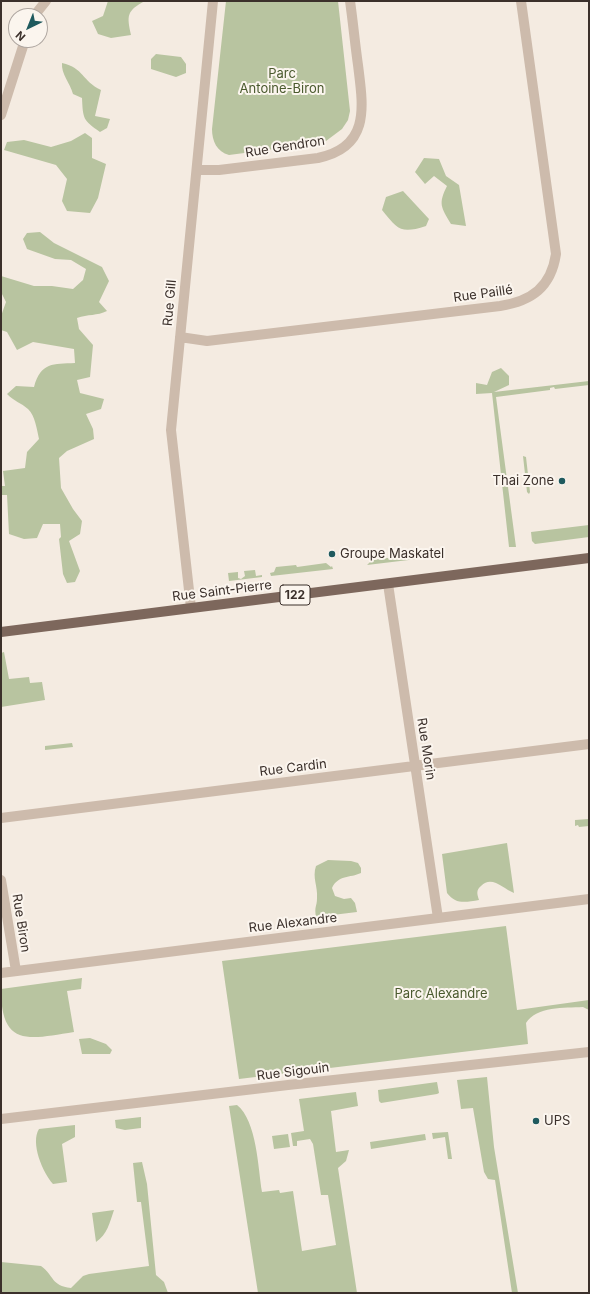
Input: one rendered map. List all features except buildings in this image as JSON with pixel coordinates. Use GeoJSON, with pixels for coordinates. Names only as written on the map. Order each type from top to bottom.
{"type":"FeatureCollection","features":[{"type":"Feature","properties":{"kind":"main road","name":"Rue Saint-Pierre"},"geometry":{"type":"LineString","coordinates":[[1,632],[589,558]]}},
{"type":"Feature","properties":{"kind":"street","name":"Rue Gill"},"geometry":{"type":"LineString","coordinates":[[191,608],[171,440],[213,1]]}},
{"type":"Feature","properties":{"kind":"street","name":"Rue Gendron"},"geometry":{"type":"LineString","coordinates":[[196,170],[219,170],[326,156],[342,148],[352,140],[358,130],[362,105],[350,1]]}},
{"type":"Feature","properties":{"kind":"street","name":"Rue Paillé"},"geometry":{"type":"LineString","coordinates":[[180,337],[207,341],[500,306],[523,301],[539,289],[551,274],[556,254],[521,1]]}},
{"type":"Feature","properties":{"kind":"street"},"geometry":{"type":"LineString","coordinates":[[1,115],[22,48]]}},
{"type":"Feature","properties":{"kind":"street","name":"Rue Morin"},"geometry":{"type":"LineString","coordinates":[[388,584],[438,918]]}},
{"type":"Feature","properties":{"kind":"street","name":"Rue Cardin"},"geometry":{"type":"LineString","coordinates":[[1,818],[589,744]]}},
{"type":"Feature","properties":{"kind":"street","name":"Rue Biron"},"geometry":{"type":"LineString","coordinates":[[1,880],[16,971]]}},
{"type":"Feature","properties":{"kind":"street","name":"Rue Alexandre"},"geometry":{"type":"LineString","coordinates":[[1,973],[589,899]]}},
{"type":"Feature","properties":{"kind":"street","name":"Rue Sigouin"},"geometry":{"type":"LineString","coordinates":[[1,1119],[288,1085],[589,1052]]}},
{"type":"Feature","properties":{"kind":"green space"},"geometry":{"type":"Polygon","coordinates":[[[108,1],[145,1],[134,8],[129,15],[131,35],[111,38],[98,34],[92,21],[103,16],[108,1]]]}},
{"type":"Feature","properties":{"kind":"green space","name":"Parc Antoine-Biron"},"geometry":{"type":"Polygon","coordinates":[[[226,1],[338,1],[350,111],[348,120],[342,129],[326,141],[313,144],[229,155],[218,149],[214,142],[212,129],[226,1]]]}},
{"type":"Feature","properties":{"kind":"green space"},"geometry":{"type":"Polygon","coordinates":[[[156,54],[181,57],[186,64],[186,73],[176,77],[151,69],[151,59],[156,54]]]}},
{"type":"Feature","properties":{"kind":"green space"},"geometry":{"type":"Polygon","coordinates":[[[62,63],[75,68],[90,83],[101,90],[95,116],[110,119],[107,128],[100,132],[87,122],[84,115],[82,98],[73,94],[64,75],[62,63]]]}},
{"type":"Feature","properties":{"kind":"green space"},"geometry":{"type":"Polygon","coordinates":[[[85,133],[92,138],[92,158],[106,164],[98,198],[90,213],[67,211],[62,201],[67,179],[56,165],[4,150],[7,142],[24,140],[51,147],[71,141],[85,133]]]}},
{"type":"Feature","properties":{"kind":"green space"},"geometry":{"type":"Polygon","coordinates":[[[424,158],[439,159],[446,176],[459,185],[466,226],[451,224],[443,209],[442,197],[447,186],[434,176],[425,184],[415,172],[424,158]]]}},
{"type":"Feature","properties":{"kind":"green space"},"geometry":{"type":"Polygon","coordinates":[[[403,191],[429,219],[426,226],[405,230],[396,226],[382,210],[386,197],[403,191]]]}},
{"type":"Feature","properties":{"kind":"green space"},"geometry":{"type":"Polygon","coordinates":[[[40,232],[54,243],[102,267],[109,281],[99,302],[107,311],[100,314],[77,318],[79,329],[93,345],[90,377],[77,380],[80,393],[104,399],[101,409],[86,414],[93,429],[94,439],[67,451],[59,458],[61,488],[82,521],[80,534],[69,541],[80,571],[75,582],[67,583],[63,574],[59,539],[61,537],[60,524],[43,524],[37,538],[24,539],[9,534],[7,495],[1,495],[1,486],[5,486],[3,471],[25,468],[27,452],[39,439],[35,423],[30,412],[7,394],[16,386],[34,387],[40,373],[49,366],[54,364],[75,363],[74,349],[33,342],[17,350],[7,332],[1,330],[1,316],[6,302],[1,292],[1,276],[34,286],[52,286],[73,289],[83,280],[86,269],[71,260],[55,259],[27,249],[23,239],[27,233],[40,232]]]}},
{"type":"Feature","properties":{"kind":"green space"},"geometry":{"type":"Polygon","coordinates":[[[501,368],[509,376],[509,385],[494,392],[589,381],[589,385],[555,389],[554,387],[550,388],[550,390],[496,397],[516,547],[509,547],[492,393],[476,394],[476,383],[487,385],[492,372],[501,368]]]}},
{"type":"Feature","properties":{"kind":"green space"},"geometry":{"type":"Polygon","coordinates":[[[523,456],[526,457],[529,494],[527,492],[523,456]]]}},
{"type":"Feature","properties":{"kind":"green space"},"geometry":{"type":"Polygon","coordinates":[[[589,525],[589,537],[535,544],[532,541],[531,532],[589,525]]]}},
{"type":"Feature","properties":{"kind":"green space"},"geometry":{"type":"Polygon","coordinates":[[[411,555],[417,559],[367,565],[372,560],[411,555]]]}},
{"type":"Feature","properties":{"kind":"green space"},"geometry":{"type":"Polygon","coordinates":[[[326,563],[331,567],[332,566],[333,569],[271,576],[270,573],[274,572],[276,567],[296,565],[297,567],[326,563]]]}},
{"type":"Feature","properties":{"kind":"green space"},"geometry":{"type":"Polygon","coordinates":[[[255,570],[256,576],[262,575],[262,577],[229,581],[228,573],[238,572],[238,578],[241,579],[245,576],[244,571],[255,570]]]}},
{"type":"Feature","properties":{"kind":"green space"},"geometry":{"type":"Polygon","coordinates":[[[4,652],[9,679],[29,677],[30,683],[42,682],[45,700],[1,707],[1,653],[4,652]]]}},
{"type":"Feature","properties":{"kind":"green space"},"geometry":{"type":"Polygon","coordinates":[[[72,743],[73,747],[45,750],[45,746],[72,743]]]}},
{"type":"Feature","properties":{"kind":"green space"},"geometry":{"type":"Polygon","coordinates":[[[589,819],[589,826],[575,826],[575,820],[589,819]]]}},
{"type":"Feature","properties":{"kind":"green space"},"geometry":{"type":"Polygon","coordinates":[[[507,843],[514,893],[498,884],[489,882],[485,883],[478,889],[477,894],[479,900],[462,902],[450,897],[447,893],[442,854],[507,843]]]}},
{"type":"Feature","properties":{"kind":"green space"},"geometry":{"type":"Polygon","coordinates":[[[328,860],[351,861],[358,863],[361,868],[361,873],[341,879],[332,888],[335,896],[344,899],[351,898],[355,903],[357,912],[316,917],[315,911],[317,894],[315,870],[316,866],[328,860]]]}},
{"type":"Feature","properties":{"kind":"green space","name":"Parc Alexandre"},"geometry":{"type":"Polygon","coordinates":[[[506,926],[517,1010],[589,1000],[589,1010],[583,1007],[560,1008],[537,1013],[526,1023],[528,1044],[239,1079],[222,961],[506,926]]]}},
{"type":"Feature","properties":{"kind":"green space"},"geometry":{"type":"Polygon","coordinates":[[[82,978],[81,989],[67,991],[74,1032],[44,1037],[31,1037],[21,1035],[12,1030],[6,1022],[2,1008],[1,989],[82,978]]]}},
{"type":"Feature","properties":{"kind":"green space"},"geometry":{"type":"Polygon","coordinates":[[[90,1038],[106,1044],[112,1050],[110,1054],[82,1054],[79,1039],[90,1038]]]}},
{"type":"Feature","properties":{"kind":"green space"},"geometry":{"type":"Polygon","coordinates":[[[487,1077],[494,1147],[518,1293],[512,1293],[495,1180],[488,1179],[484,1172],[473,1108],[461,1109],[457,1080],[487,1077]]]}},
{"type":"Feature","properties":{"kind":"green space"},"geometry":{"type":"Polygon","coordinates":[[[437,1082],[439,1093],[437,1094],[381,1103],[379,1101],[378,1090],[437,1082]]]}},
{"type":"Feature","properties":{"kind":"green space"},"geometry":{"type":"Polygon","coordinates":[[[356,1092],[358,1106],[331,1111],[336,1152],[349,1150],[346,1161],[338,1168],[357,1293],[258,1293],[229,1106],[237,1105],[244,1112],[249,1122],[256,1146],[262,1192],[279,1190],[280,1193],[293,1191],[302,1251],[336,1245],[328,1195],[321,1195],[313,1144],[310,1139],[297,1141],[297,1146],[293,1146],[291,1133],[304,1131],[299,1099],[356,1092]]]}},
{"type":"Feature","properties":{"kind":"green space"},"geometry":{"type":"Polygon","coordinates":[[[141,1117],[141,1128],[125,1130],[116,1128],[115,1120],[141,1117]]]}},
{"type":"Feature","properties":{"kind":"green space"},"geometry":{"type":"Polygon","coordinates":[[[75,1125],[75,1137],[62,1144],[67,1182],[53,1184],[45,1173],[39,1158],[36,1142],[39,1129],[75,1125]]]}},
{"type":"Feature","properties":{"kind":"green space"},"geometry":{"type":"Polygon","coordinates":[[[448,1132],[452,1159],[448,1159],[445,1137],[433,1139],[432,1133],[448,1132]]]}},
{"type":"Feature","properties":{"kind":"green space"},"geometry":{"type":"Polygon","coordinates":[[[288,1134],[290,1147],[274,1149],[272,1136],[288,1134]]]}},
{"type":"Feature","properties":{"kind":"green space"},"geometry":{"type":"Polygon","coordinates":[[[425,1134],[426,1140],[371,1149],[370,1142],[425,1134]]]}},
{"type":"Feature","properties":{"kind":"green space"},"geometry":{"type":"Polygon","coordinates":[[[142,1162],[147,1184],[156,1275],[164,1282],[168,1293],[1,1293],[1,1262],[41,1266],[56,1283],[71,1288],[83,1276],[89,1274],[149,1266],[141,1202],[137,1202],[133,1163],[142,1162]]]}},
{"type":"Feature","properties":{"kind":"green space"},"geometry":{"type":"Polygon","coordinates":[[[114,1210],[103,1236],[96,1242],[92,1213],[114,1210]]]}},
{"type":"Feature","properties":{"kind":"place","name":"Thai Zone"},"geometry":{"type":"Point","coordinates":[562,481]}},
{"type":"Feature","properties":{"kind":"place","name":"Groupe Maskatel"},"geometry":{"type":"Point","coordinates":[332,554]}},
{"type":"Feature","properties":{"kind":"place","name":"UPS"},"geometry":{"type":"Point","coordinates":[536,1121]}}]}
